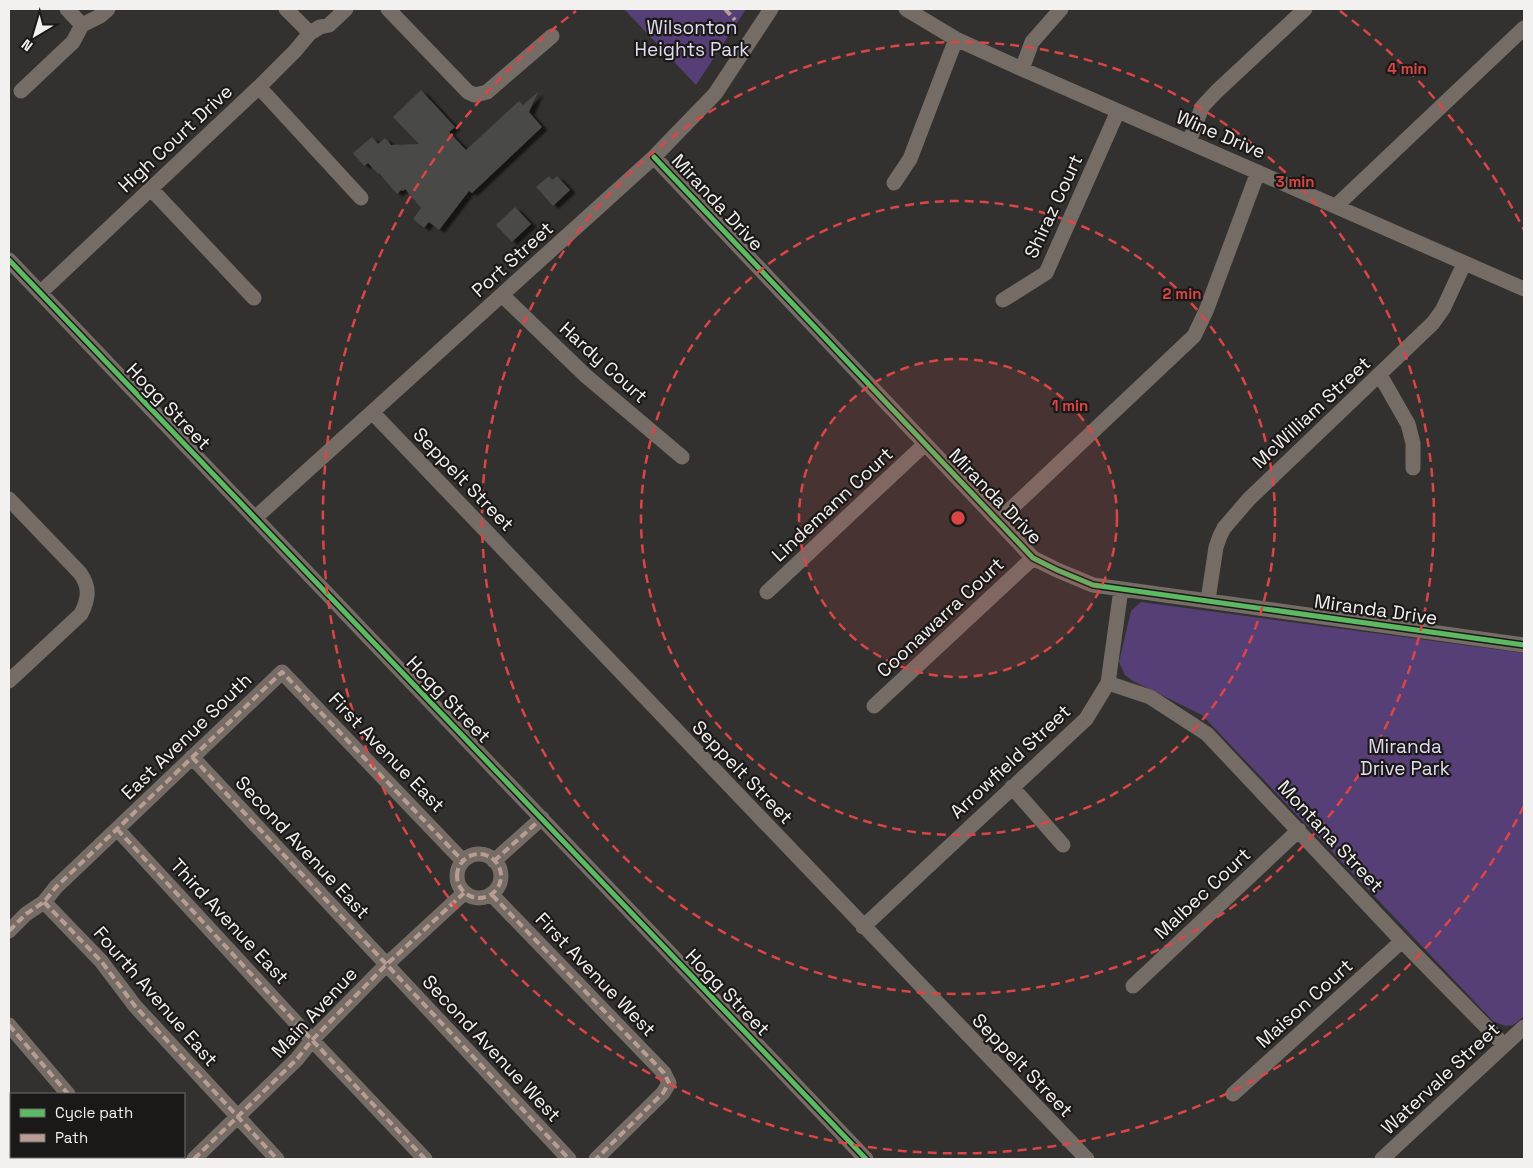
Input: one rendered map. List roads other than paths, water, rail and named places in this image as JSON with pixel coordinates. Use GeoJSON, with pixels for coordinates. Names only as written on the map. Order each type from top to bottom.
{"type":"FeatureCollection","features":[{"type":"Feature","properties":{"kind":"street"},"geometry":{"type":"LineString","coordinates":[[67,9],[82,25]]}},
{"type":"Feature","properties":{"kind":"street"},"geometry":{"type":"LineString","coordinates":[[22,91],[73,42],[82,25],[100,16],[108,9]]}},
{"type":"Feature","properties":{"kind":"street"},"geometry":{"type":"LineString","coordinates":[[286,9],[310,33],[320,27],[329,25],[346,9]]}},
{"type":"Feature","properties":{"kind":"street"},"geometry":{"type":"LineString","coordinates":[[388,9],[468,92],[475,95],[487,92],[552,36]]}},
{"type":"Feature","properties":{"kind":"street","name":"Port Street"},"geometry":{"type":"LineString","coordinates":[[256,518],[654,157],[715,94],[771,9]]}},
{"type":"Feature","properties":{"kind":"street","name":"Wine Drive"},"geometry":{"type":"LineString","coordinates":[[906,9],[956,39],[1022,70],[1524,289]]}},
{"type":"Feature","properties":{"kind":"street"},"geometry":{"type":"LineString","coordinates":[[1022,70],[1032,42],[1061,9]]}},
{"type":"Feature","properties":{"kind":"street"},"geometry":{"type":"LineString","coordinates":[[1189,142],[1202,107],[1304,9]]}},
{"type":"Feature","properties":{"kind":"street"},"geometry":{"type":"LineString","coordinates":[[1336,206],[1524,28]]}},
{"type":"Feature","properties":{"kind":"street","name":"High Court Drive"},"geometry":{"type":"LineString","coordinates":[[40,293],[259,88],[310,33]]}},
{"type":"Feature","properties":{"kind":"street"},"geometry":{"type":"LineString","coordinates":[[894,183],[910,160],[956,39]]}},
{"type":"Feature","properties":{"kind":"street"},"geometry":{"type":"LineString","coordinates":[[259,88],[362,198]]}},
{"type":"Feature","properties":{"kind":"street","name":"Shiraz Court"},"geometry":{"type":"LineString","coordinates":[[1003,300],[1046,273],[1118,112]]}},
{"type":"Feature","properties":{"kind":"street","name":"Miranda Drive"},"geometry":{"type":"LineString","coordinates":[[654,157],[1033,558],[1093,585],[1524,645]]}},
{"type":"Feature","properties":{"kind":"street"},"geometry":{"type":"LineString","coordinates":[[999,520],[1194,336],[1206,311],[1258,172]]}},
{"type":"Feature","properties":{"kind":"street"},"geometry":{"type":"LineString","coordinates":[[151,189],[254,298]]}},
{"type":"Feature","properties":{"kind":"street","name":"Hogg Street"},"geometry":{"type":"LineString","coordinates":[[9,260],[866,1159]]}},
{"type":"Feature","properties":{"kind":"street","name":"McWilliam Street"},"geometry":{"type":"LineString","coordinates":[[1208,600],[1216,547],[1224,528],[1249,499],[1433,323],[1443,309],[1464,264]]}},
{"type":"Feature","properties":{"kind":"street","name":"Hardy Court"},"geometry":{"type":"LineString","coordinates":[[502,294],[586,376],[682,457]]}},
{"type":"Feature","properties":{"kind":"street"},"geometry":{"type":"LineString","coordinates":[[1380,375],[1408,424],[1413,443],[1413,468]]}},
{"type":"Feature","properties":{"kind":"street","name":"Seppelt Street"},"geometry":{"type":"LineString","coordinates":[[372,412],[1087,1159]]}},
{"type":"Feature","properties":{"kind":"street","name":"Lindemann Court"},"geometry":{"type":"LineString","coordinates":[[767,592],[925,444]]}},
{"type":"Feature","properties":{"kind":"street"},"geometry":{"type":"LineString","coordinates":[[9,500],[80,573],[85,580],[88,591],[86,604],[81,614],[9,681]]}},
{"type":"Feature","properties":{"kind":"street","name":"Coonawarra Court"},"geometry":{"type":"LineString","coordinates":[[874,706],[1033,558]]}},
{"type":"Feature","properties":{"kind":"street","name":"Arrowfield Street"},"geometry":{"type":"LineString","coordinates":[[862,926],[1086,719],[1108,683],[1121,589]]}},
{"type":"Feature","properties":{"kind":"street","name":"East Avenue South"},"geometry":{"type":"LineString","coordinates":[[9,931],[26,914],[44,902],[56,887],[282,672]]}},
{"type":"Feature","properties":{"kind":"street","name":"First Avenue East"},"geometry":{"type":"LineString","coordinates":[[282,672],[463,861]]}},
{"type":"Feature","properties":{"kind":"street","name":"Montana Street"},"geometry":{"type":"LineString","coordinates":[[1108,683],[1150,698],[1207,734],[1504,1046]]}},
{"type":"Feature","properties":{"kind":"street","name":"Second Avenue East"},"geometry":{"type":"LineString","coordinates":[[192,757],[386,965]]}},
{"type":"Feature","properties":{"kind":"street"},"geometry":{"type":"LineString","coordinates":[[1012,787],[1063,845]]}},
{"type":"Feature","properties":{"kind":"street"},"geometry":{"type":"LineString","coordinates":[[494,861],[542,818]]}},
{"type":"Feature","properties":{"kind":"street","name":"Third Avenue East"},"geometry":{"type":"LineString","coordinates":[[117,829],[425,1159]]}},
{"type":"Feature","properties":{"kind":"street","name":"Malbec Court"},"geometry":{"type":"LineString","coordinates":[[1133,986],[1299,830]]}},
{"type":"Feature","properties":{"kind":"street"},"geometry":{"type":"LineString","coordinates":[[475,854],[489,856],[494,861],[501,878],[500,884],[492,894],[485,898],[477,899],[464,893],[456,877],[463,861],[475,854]]}},
{"type":"Feature","properties":{"kind":"street","name":"Main Avenue"},"geometry":{"type":"LineString","coordinates":[[194,1159],[297,1060],[312,1040],[386,965],[464,893]]}},
{"type":"Feature","properties":{"kind":"street","name":"First Avenue West"},"geometry":{"type":"LineString","coordinates":[[492,894],[664,1073],[669,1083],[663,1093],[596,1159]]}},
{"type":"Feature","properties":{"kind":"street","name":"Fourth Avenue East"},"geometry":{"type":"LineString","coordinates":[[44,902],[101,961],[135,1006],[277,1159]]}},
{"type":"Feature","properties":{"kind":"street","name":"Maison Court"},"geometry":{"type":"LineString","coordinates":[[1233,1094],[1402,941]]}},
{"type":"Feature","properties":{"kind":"street","name":"Second Avenue West"},"geometry":{"type":"LineString","coordinates":[[386,965],[569,1159]]}},
{"type":"Feature","properties":{"kind":"street"},"geometry":{"type":"LineString","coordinates":[[9,1025],[67,1093]]}},
{"type":"Feature","properties":{"kind":"street","name":"Watervale Street"},"geometry":{"type":"LineString","coordinates":[[1382,1159],[1524,1027]]}},
{"type":"Feature","properties":{"kind":"park label","name":"Wilsonton Heights Park"},"geometry":{"type":"Point","coordinates":[692,38]}},
{"type":"Feature","properties":{"kind":"park label","name":"Miranda Drive Park"},"geometry":{"type":"Point","coordinates":[1405,757]}}]}
